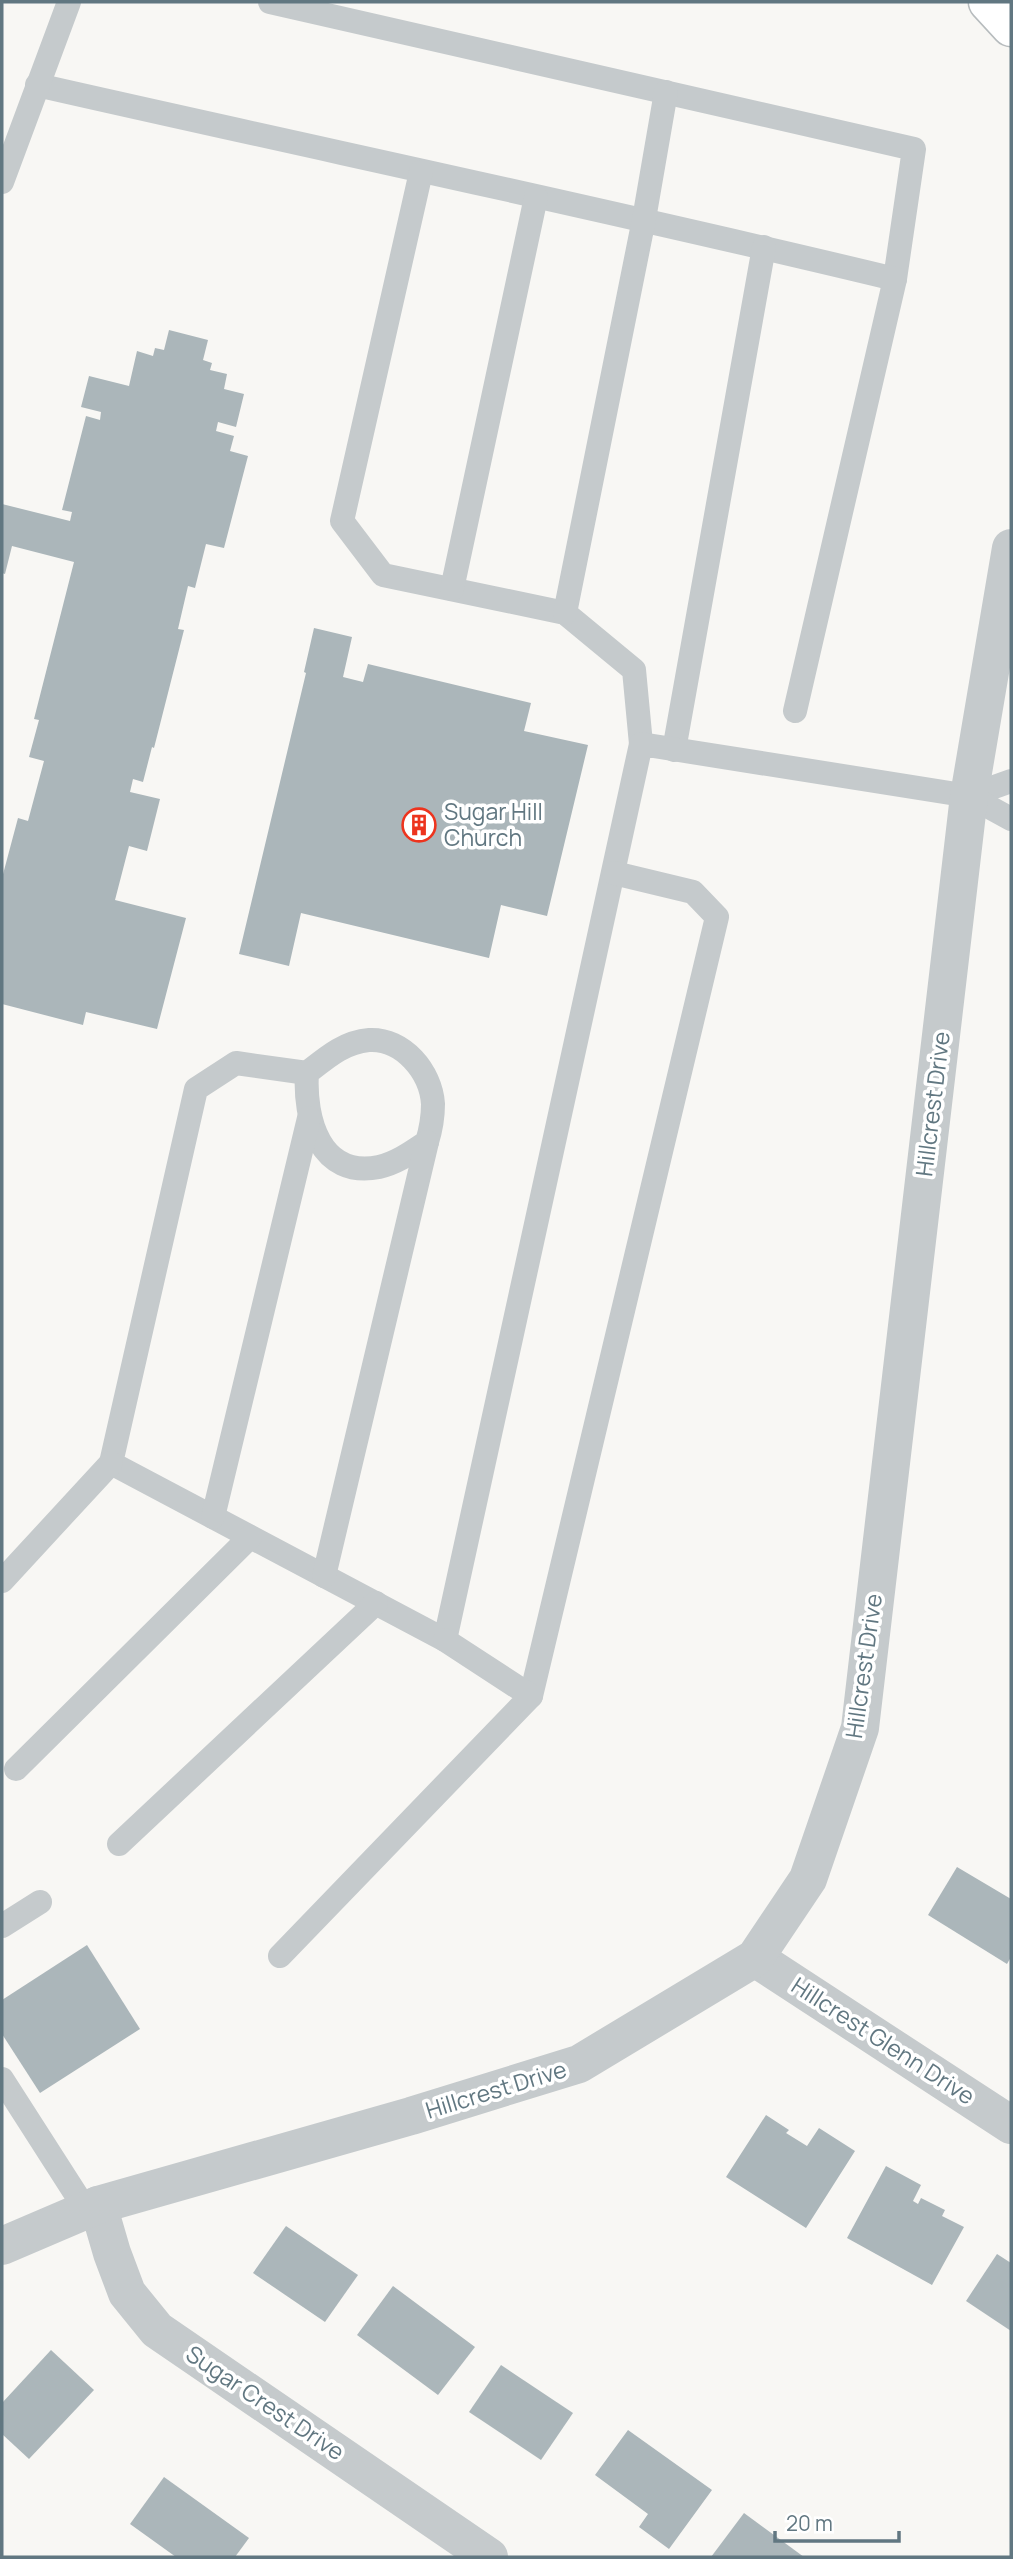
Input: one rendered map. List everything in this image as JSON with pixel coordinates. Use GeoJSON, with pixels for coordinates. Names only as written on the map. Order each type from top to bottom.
{"type":"FeatureCollection","features":[{"type":"Feature","properties":{"kind":"highway"},"geometry":{"type":"LineString","coordinates":[[988,2],[1011,27]]}},
{"type":"Feature","properties":{"kind":"street","name":"Hillcrest Drive"},"geometry":{"type":"LineString","coordinates":[[2,2246],[92,2207],[411,2116],[579,2064],[755,1958],[808,1879],[860,1728],[969,796],[1011,548]]}},
{"type":"Feature","properties":{"kind":"street","name":"Hillcrest Glenn Drive"},"geometry":{"type":"LineString","coordinates":[[755,1958],[1011,2124]]}},
{"type":"Feature","properties":{"kind":"street","name":"Sugar Crest Drive"},"geometry":{"type":"LineString","coordinates":[[92,2207],[127,2293],[157,2330],[489,2557]]}},
{"type":"Feature","properties":{"kind":"lane"},"geometry":{"type":"LineString","coordinates":[[2,182],[69,2]]}},
{"type":"Feature","properties":{"kind":"lane"},"geometry":{"type":"LineString","coordinates":[[270,2],[914,149],[895,279],[795,711]]}},
{"type":"Feature","properties":{"kind":"lane"},"geometry":{"type":"LineString","coordinates":[[37,85],[421,172],[644,219],[895,279]]}},
{"type":"Feature","properties":{"kind":"lane"},"geometry":{"type":"LineString","coordinates":[[565,613],[644,219],[666,92]]}},
{"type":"Feature","properties":{"kind":"lane"},"geometry":{"type":"LineString","coordinates":[[421,172],[342,521],[383,575],[565,613],[634,670],[641,744],[445,1640]]}},
{"type":"Feature","properties":{"kind":"lane"},"geometry":{"type":"LineString","coordinates":[[452,589],[536,197]]}},
{"type":"Feature","properties":{"kind":"lane"},"geometry":{"type":"LineString","coordinates":[[674,750],[764,247]]}},
{"type":"Feature","properties":{"kind":"lane"},"geometry":{"type":"LineString","coordinates":[[641,744],[969,796],[1011,819]]}},
{"type":"Feature","properties":{"kind":"lane"},"geometry":{"type":"LineString","coordinates":[[969,796],[1011,781]]}},
{"type":"Feature","properties":{"kind":"lane"},"geometry":{"type":"LineString","coordinates":[[280,1956],[531,1696],[718,917],[693,892],[614,873]]}},
{"type":"Feature","properties":{"kind":"lane"},"geometry":{"type":"LineString","coordinates":[[324,1576],[433,1121],[433,1100],[424,1075],[407,1052],[393,1043],[370,1040],[347,1045],[307,1073],[305,1096],[309,1118],[323,1150],[345,1167],[378,1167],[404,1157],[427,1142]]}},
{"type":"Feature","properties":{"kind":"lane"},"geometry":{"type":"LineString","coordinates":[[2,1581],[111,1463],[196,1089],[236,1063],[307,1073]]}},
{"type":"Feature","properties":{"kind":"lane"},"geometry":{"type":"LineString","coordinates":[[213,1517],[309,1118]]}},
{"type":"Feature","properties":{"kind":"lane"},"geometry":{"type":"LineString","coordinates":[[111,1463],[445,1640],[531,1696]]}},
{"type":"Feature","properties":{"kind":"lane"},"geometry":{"type":"LineString","coordinates":[[16,1769],[250,1537]]}},
{"type":"Feature","properties":{"kind":"lane"},"geometry":{"type":"LineString","coordinates":[[119,1844],[376,1603]]}},
{"type":"Feature","properties":{"kind":"lane"},"geometry":{"type":"LineString","coordinates":[[2,1926],[40,1902]]}},
{"type":"Feature","properties":{"kind":"lane"},"geometry":{"type":"LineString","coordinates":[[2,2079],[92,2207]]}},
{"type":"Feature","properties":{"kind":"building"},"geometry":{"type":"Polygon","coordinates":[[[169,330],[208,340],[203,360],[212,363],[210,370],[227,374],[224,389],[244,394],[236,427],[218,422],[216,431],[234,436],[230,451],[248,456],[224,548],[206,544],[195,588],[188,586],[178,629],[184,630],[154,748],[152,747],[143,782],[133,779],[130,792],[160,799],[147,851],[129,846],[115,900],[186,918],[157,1029],[86,1012],[83,1025],[2,1004],[2,878],[18,818],[28,821],[44,761],[29,757],[39,720],[34,719],[74,562],[12,546],[5,574],[2,573],[2,504],[70,521],[72,512],[62,510],[86,416],[100,420],[101,412],[81,407],[89,376],[129,386],[137,351],[153,356],[155,348],[164,350],[169,330]]]}},
{"type":"Feature","properties":{"kind":"building","name":"Sugar Hill Church"},"geometry":{"type":"Polygon","coordinates":[[[314,628],[352,637],[343,677],[363,682],[368,664],[531,703],[524,731],[588,745],[547,916],[501,905],[489,958],[301,913],[289,966],[239,954],[306,673],[304,672],[314,628]]]}},
{"type":"Feature","properties":{"kind":"building"},"geometry":{"type":"Polygon","coordinates":[[[957,1867],[1011,1899],[1011,1957],[1007,1964],[928,1915],[957,1867]]]}},
{"type":"Feature","properties":{"kind":"building"},"geometry":{"type":"Polygon","coordinates":[[[87,1945],[140,2029],[40,2093],[2,2034],[2,2000],[87,1945]]]}},
{"type":"Feature","properties":{"kind":"building"},"geometry":{"type":"Polygon","coordinates":[[[766,2115],[789,2130],[786,2133],[807,2146],[819,2128],[855,2151],[806,2228],[726,2177],[766,2115]]]}},
{"type":"Feature","properties":{"kind":"building"},"geometry":{"type":"Polygon","coordinates":[[[886,2166],[921,2185],[913,2201],[918,2204],[921,2198],[945,2210],[942,2216],[964,2227],[932,2285],[847,2238],[886,2166]]]}},
{"type":"Feature","properties":{"kind":"building"},"geometry":{"type":"Polygon","coordinates":[[[286,2226],[358,2275],[325,2322],[253,2273],[286,2226]]]}},
{"type":"Feature","properties":{"kind":"building"},"geometry":{"type":"Polygon","coordinates":[[[997,2254],[1011,2263],[1011,2331],[966,2301],[997,2254]]]}},
{"type":"Feature","properties":{"kind":"building"},"geometry":{"type":"Polygon","coordinates":[[[393,2286],[475,2347],[438,2395],[357,2335],[393,2286]]]}},
{"type":"Feature","properties":{"kind":"building"},"geometry":{"type":"Polygon","coordinates":[[[51,2350],[94,2390],[29,2459],[2,2434],[2,2403],[51,2350]]]}},
{"type":"Feature","properties":{"kind":"building"},"geometry":{"type":"Polygon","coordinates":[[[501,2365],[573,2413],[541,2460],[469,2412],[501,2365]]]}},
{"type":"Feature","properties":{"kind":"building"},"geometry":{"type":"Polygon","coordinates":[[[628,2430],[712,2490],[669,2549],[639,2527],[648,2514],[595,2475],[628,2430]]]}},
{"type":"Feature","properties":{"kind":"building"},"geometry":{"type":"Polygon","coordinates":[[[164,2477],[249,2538],[235,2557],[176,2557],[130,2524],[164,2477]]]}},
{"type":"Feature","properties":{"kind":"building"},"geometry":{"type":"Polygon","coordinates":[[[744,2513],[804,2557],[711,2557],[744,2513]]]}},
{"type":"Feature","properties":{"kind":"place","name":"Sugar Hill Church"},"geometry":{"type":"Point","coordinates":[419,825]}}]}
